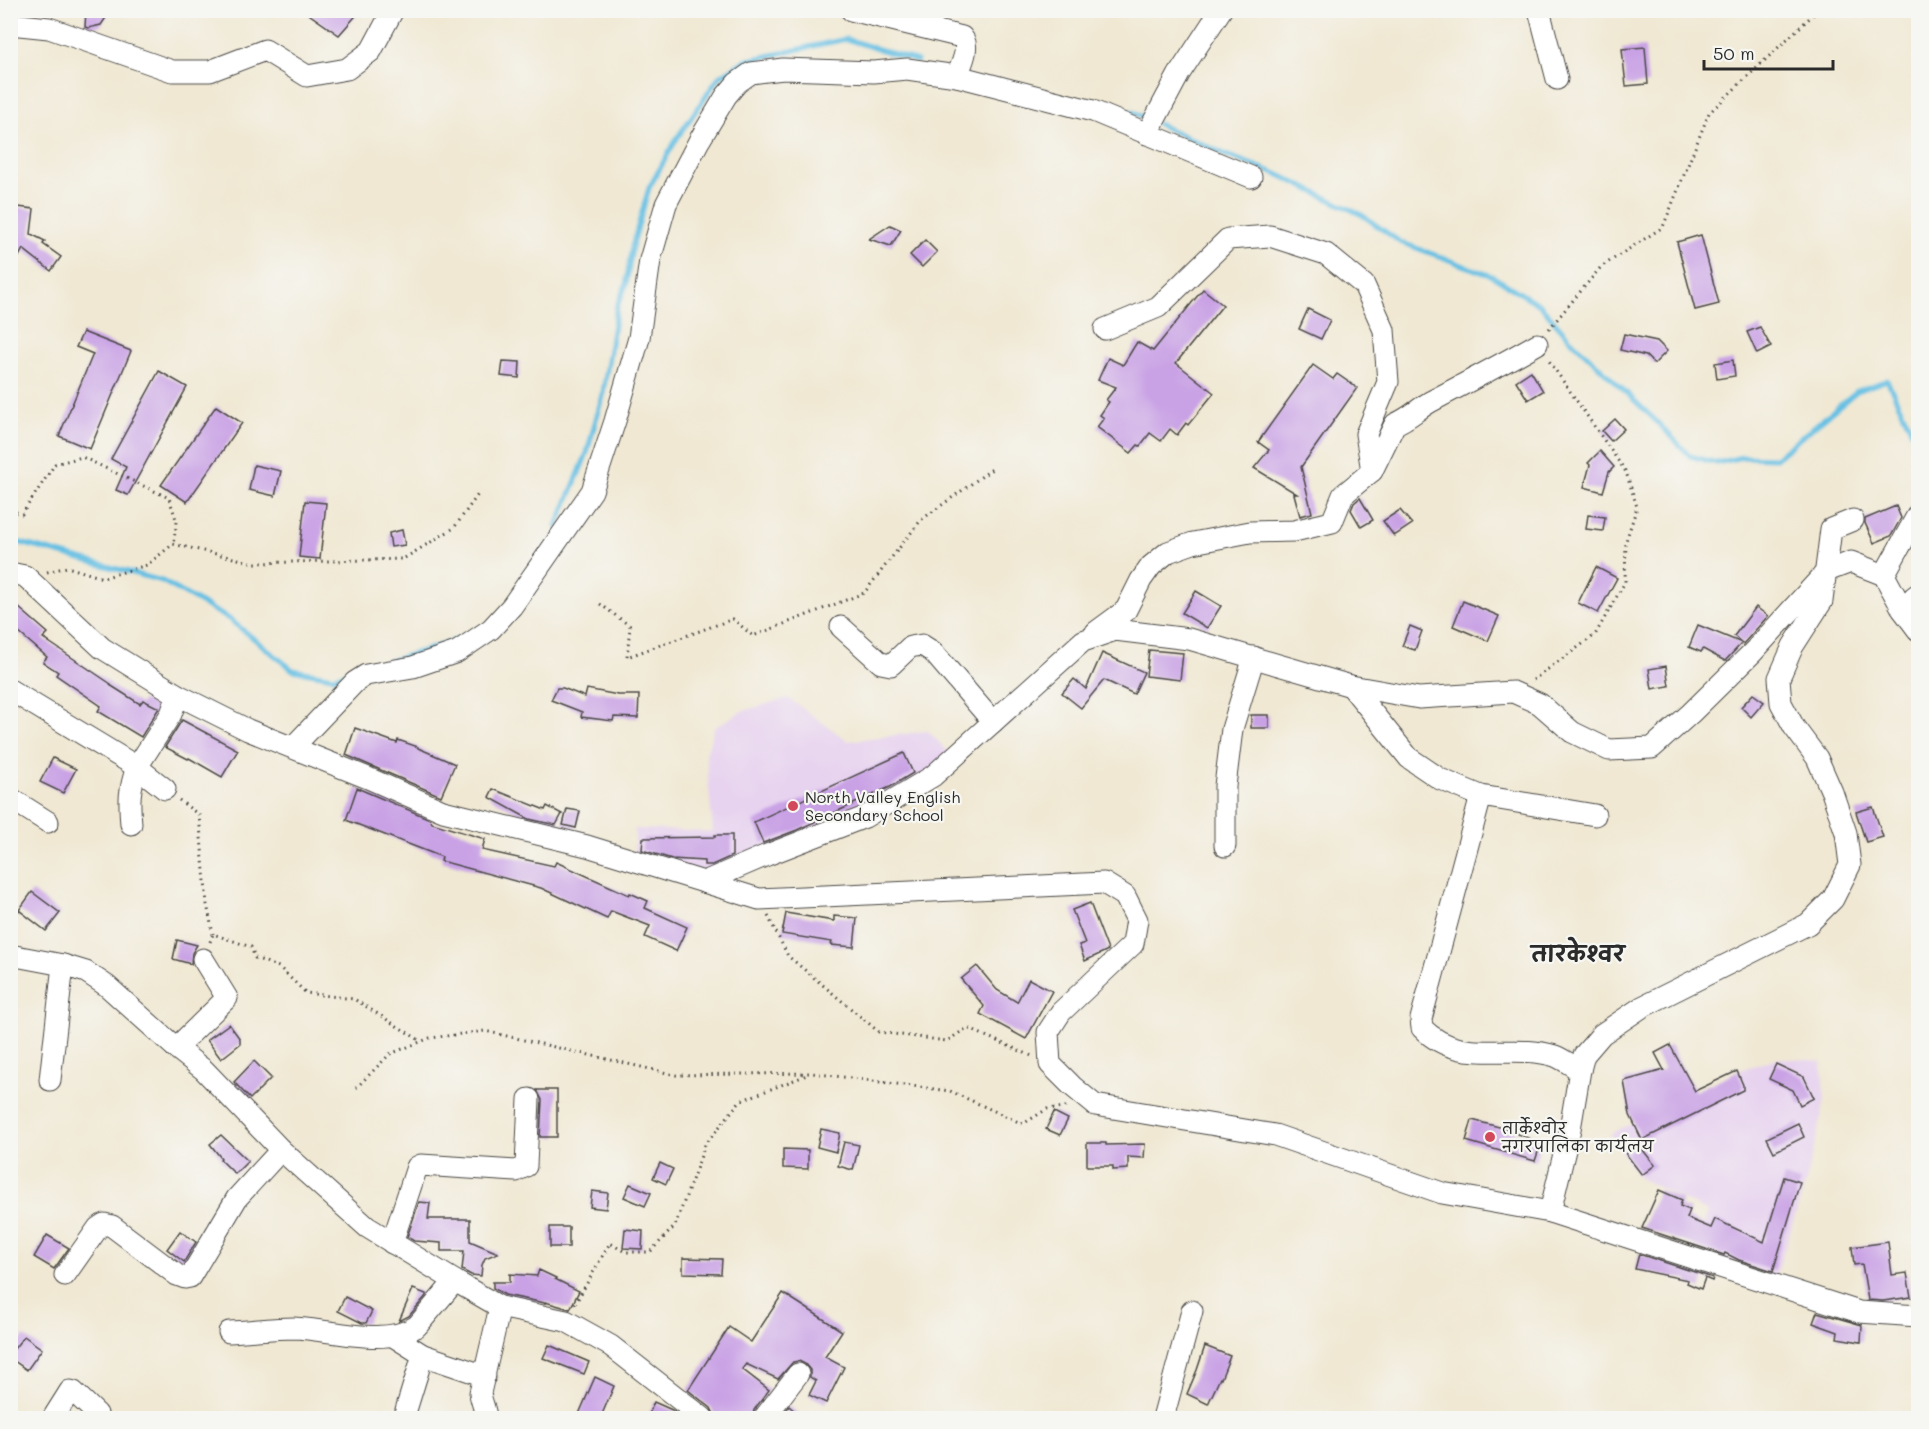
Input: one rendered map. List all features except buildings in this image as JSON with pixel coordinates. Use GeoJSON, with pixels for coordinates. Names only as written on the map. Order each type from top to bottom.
{"type":"FeatureCollection","features":[{"type":"Feature","properties":{"kind":"street"},"geometry":{"type":"LineString","coordinates":[[10,24],[49,28],[172,71],[210,71],[265,50],[307,76],[347,69],[371,51],[393,10]]}},
{"type":"Feature","properties":{"kind":"street"},"geometry":{"type":"LineString","coordinates":[[851,10],[955,35],[965,41],[966,47],[957,76]]}},
{"type":"Feature","properties":{"kind":"street"},"geometry":{"type":"LineString","coordinates":[[1147,134],[1179,74],[1221,10]]}},
{"type":"Feature","properties":{"kind":"street"},"geometry":{"type":"LineString","coordinates":[[1539,10],[1557,79]]}},
{"type":"Feature","properties":{"kind":"street"},"geometry":{"type":"LineString","coordinates":[[293,747],[355,682],[366,675],[413,667],[457,652],[491,629],[512,606],[592,491],[639,338],[650,260],[666,204],[710,121],[737,83],[751,73],[783,69],[874,72],[907,69],[957,76],[1093,111],[1251,177]]}},
{"type":"Feature","properties":{"kind":"street"},"geometry":{"type":"LineString","coordinates":[[1105,329],[1158,307],[1227,239],[1270,236],[1326,254],[1365,285],[1384,330],[1388,382],[1366,434],[1372,471]]}},
{"type":"Feature","properties":{"kind":"street"},"geometry":{"type":"LineString","coordinates":[[704,882],[865,817],[933,776],[1083,641],[1126,610],[1151,566],[1168,552],[1193,543],[1250,532],[1294,531],[1332,522],[1343,495],[1372,471],[1395,424],[1427,404],[1465,385],[1543,337]]}},
{"type":"Feature","properties":{"kind":"street"},"geometry":{"type":"LineString","coordinates":[[1884,575],[1918,514]]}},
{"type":"Feature","properties":{"kind":"street"},"geometry":{"type":"LineString","coordinates":[[1550,1212],[1570,1129],[1584,1055],[1602,1034],[1642,1007],[1808,924],[1833,899],[1850,865],[1846,833],[1832,792],[1817,758],[1794,727],[1781,703],[1779,678],[1793,646],[1822,601],[1832,529],[1853,520]]}},
{"type":"Feature","properties":{"kind":"street"},"geometry":{"type":"LineString","coordinates":[[1083,641],[1115,630],[1190,639],[1351,686],[1419,698],[1513,692],[1539,704],[1572,732],[1609,750],[1652,748],[1753,652],[1827,571],[1851,562],[1884,575],[1912,601],[1918,630]]}},
{"type":"Feature","properties":{"kind":"street"},"geometry":{"type":"LineString","coordinates":[[18,574],[102,648],[178,695],[248,730],[443,811],[588,846],[759,898],[1104,883],[1125,896],[1137,920],[1133,944],[1061,1012],[1048,1032],[1050,1064],[1095,1105],[1275,1135],[1442,1193],[1550,1212],[1859,1312],[1918,1316]]}},
{"type":"Feature","properties":{"kind":"street"},"geometry":{"type":"LineString","coordinates":[[840,627],[881,663],[891,665],[910,647],[922,645],[933,652],[993,722]]}},
{"type":"Feature","properties":{"kind":"street"},"geometry":{"type":"LineString","coordinates":[[1225,846],[1225,786],[1232,729],[1254,657]]}},
{"type":"Feature","properties":{"kind":"street"},"geometry":{"type":"LineString","coordinates":[[1351,686],[1409,758],[1440,779],[1481,796],[1595,815]]}},
{"type":"Feature","properties":{"kind":"street"},"geometry":{"type":"LineString","coordinates":[[10,690],[137,766],[165,789]]}},
{"type":"Feature","properties":{"kind":"street"},"geometry":{"type":"LineString","coordinates":[[131,824],[130,788],[137,766],[171,714],[178,695]]}},
{"type":"Feature","properties":{"kind":"street"},"geometry":{"type":"LineString","coordinates":[[1481,796],[1421,1019],[1422,1028],[1433,1040],[1472,1052],[1555,1056],[1580,1070]]}},
{"type":"Feature","properties":{"kind":"street"},"geometry":{"type":"LineString","coordinates":[[10,798],[48,822]]}},
{"type":"Feature","properties":{"kind":"street"},"geometry":{"type":"LineString","coordinates":[[10,955],[63,965],[86,972],[107,986],[204,1070],[281,1150],[364,1224],[392,1244],[500,1307],[566,1321],[611,1346],[703,1419]]}},
{"type":"Feature","properties":{"kind":"street"},"geometry":{"type":"LineString","coordinates":[[176,1048],[227,998],[203,959]]}},
{"type":"Feature","properties":{"kind":"street"},"geometry":{"type":"LineString","coordinates":[[50,1080],[63,965]]}},
{"type":"Feature","properties":{"kind":"street"},"geometry":{"type":"LineString","coordinates":[[392,1244],[417,1167],[421,1165],[516,1171],[526,1166],[529,1099]]}},
{"type":"Feature","properties":{"kind":"street"},"geometry":{"type":"LineString","coordinates":[[65,1275],[98,1228],[104,1224],[112,1226],[177,1275],[190,1277],[237,1198],[281,1150]]}},
{"type":"Feature","properties":{"kind":"street"},"geometry":{"type":"LineString","coordinates":[[229,1332],[294,1328],[377,1336],[393,1335],[417,1326],[455,1281]]}},
{"type":"Feature","properties":{"kind":"street"},"geometry":{"type":"LineString","coordinates":[[486,1419],[480,1393],[500,1307]]}},
{"type":"Feature","properties":{"kind":"street"},"geometry":{"type":"LineString","coordinates":[[1163,1419],[1192,1311]]}},
{"type":"Feature","properties":{"kind":"street"},"geometry":{"type":"LineString","coordinates":[[393,1335],[423,1355],[485,1376]]}},
{"type":"Feature","properties":{"kind":"street"},"geometry":{"type":"LineString","coordinates":[[406,1410],[423,1355]]}},
{"type":"Feature","properties":{"kind":"street"},"geometry":{"type":"LineString","coordinates":[[764,1419],[798,1374]]}},
{"type":"Feature","properties":{"kind":"street"},"geometry":{"type":"LineString","coordinates":[[53,1419],[70,1391],[74,1392],[97,1414]]}},
{"type":"Feature","properties":{"kind":"path"},"geometry":{"type":"LineString","coordinates":[[1513,692],[1554,666],[1595,635],[1625,582],[1626,541],[1637,507],[1626,472],[1543,337],[1601,267],[1663,227],[1709,113],[1818,10]]}},
{"type":"Feature","properties":{"kind":"path"},"geometry":{"type":"LineString","coordinates":[[10,510],[22,514],[55,465],[82,457],[170,498],[177,522],[173,544],[147,565],[103,578],[67,567],[18,574]]}},
{"type":"Feature","properties":{"kind":"path"},"geometry":{"type":"LineString","coordinates":[[600,604],[630,626],[627,657],[733,619],[753,636],[864,593],[921,520],[992,469]]}},
{"type":"Feature","properties":{"kind":"path"},"geometry":{"type":"LineString","coordinates":[[173,544],[255,563],[403,559],[454,528],[479,493]]}},
{"type":"Feature","properties":{"kind":"path"},"geometry":{"type":"LineString","coordinates":[[165,789],[199,816],[207,904],[213,934],[203,959]]}},
{"type":"Feature","properties":{"kind":"path"},"geometry":{"type":"LineString","coordinates":[[759,898],[788,956],[879,1032],[947,1041],[967,1028],[1050,1064]]}},
{"type":"Feature","properties":{"kind":"path"},"geometry":{"type":"LineString","coordinates":[[213,934],[251,947],[255,958],[279,967],[306,993],[354,999],[421,1041]]}},
{"type":"Feature","properties":{"kind":"path"},"geometry":{"type":"LineString","coordinates":[[356,1088],[390,1054],[430,1038],[485,1031],[676,1075],[812,1073],[950,1091],[1023,1124],[1047,1109],[1095,1105]]}},
{"type":"Feature","properties":{"kind":"path"},"geometry":{"type":"LineString","coordinates":[[566,1321],[610,1243],[626,1252],[650,1252],[675,1226],[705,1145],[740,1101],[812,1073]]}},
{"type":"Feature","properties":{"kind":"shaded area","name":"North Valley English Secondary School"},"geometry":{"type":"Polygon","coordinates":[[[788,698],[848,741],[928,731],[955,759],[926,783],[731,872],[634,866],[635,829],[713,832],[706,755],[714,728],[740,712],[788,698]]]}},
{"type":"Feature","properties":{"kind":"shaded area"},"geometry":{"type":"Polygon","coordinates":[[[1778,1058],[1821,1061],[1825,1099],[1806,1182],[1775,1278],[1695,1248],[1708,1212],[1638,1177],[1610,1134],[1737,1071],[1778,1058]]]}},
{"type":"Feature","properties":{"kind":"waterway"},"geometry":{"type":"LineString","coordinates":[[557,526],[587,453],[603,393],[617,306],[626,285],[632,247],[649,188],[677,138],[719,77],[744,61],[846,39],[917,61]]}},
{"type":"Feature","properties":{"kind":"waterway"},"geometry":{"type":"LineString","coordinates":[[1104,106],[1135,113],[1150,120]]}},
{"type":"Feature","properties":{"kind":"waterway"},"geometry":{"type":"LineString","coordinates":[[1158,124],[1226,155],[1275,173],[1362,215],[1400,242],[1492,276],[1540,305],[1569,338],[1690,456],[1717,463],[1742,457],[1776,458],[1857,391],[1887,380],[1918,444]]}},
{"type":"Feature","properties":{"kind":"waterway"},"geometry":{"type":"LineString","coordinates":[[10,540],[162,581],[229,619],[293,670],[333,677],[355,671]]}},
{"type":"Feature","properties":{"kind":"waterway"},"geometry":{"type":"LineString","coordinates":[[387,662],[461,638]]}},
{"type":"Feature","properties":{"kind":"place","name":"North Valley English Secondary School"},"geometry":{"type":"Point","coordinates":[793,806]}},
{"type":"Feature","properties":{"kind":"place","name":"तार्केश्वोर नगरपालिका कार्यलय"},"geometry":{"type":"Point","coordinates":[1490,1137]}},
{"type":"Feature","properties":{"kind":"district","name":"तारकेश्वर"},"geometry":{"type":"Point","coordinates":[1578,954]}}]}
